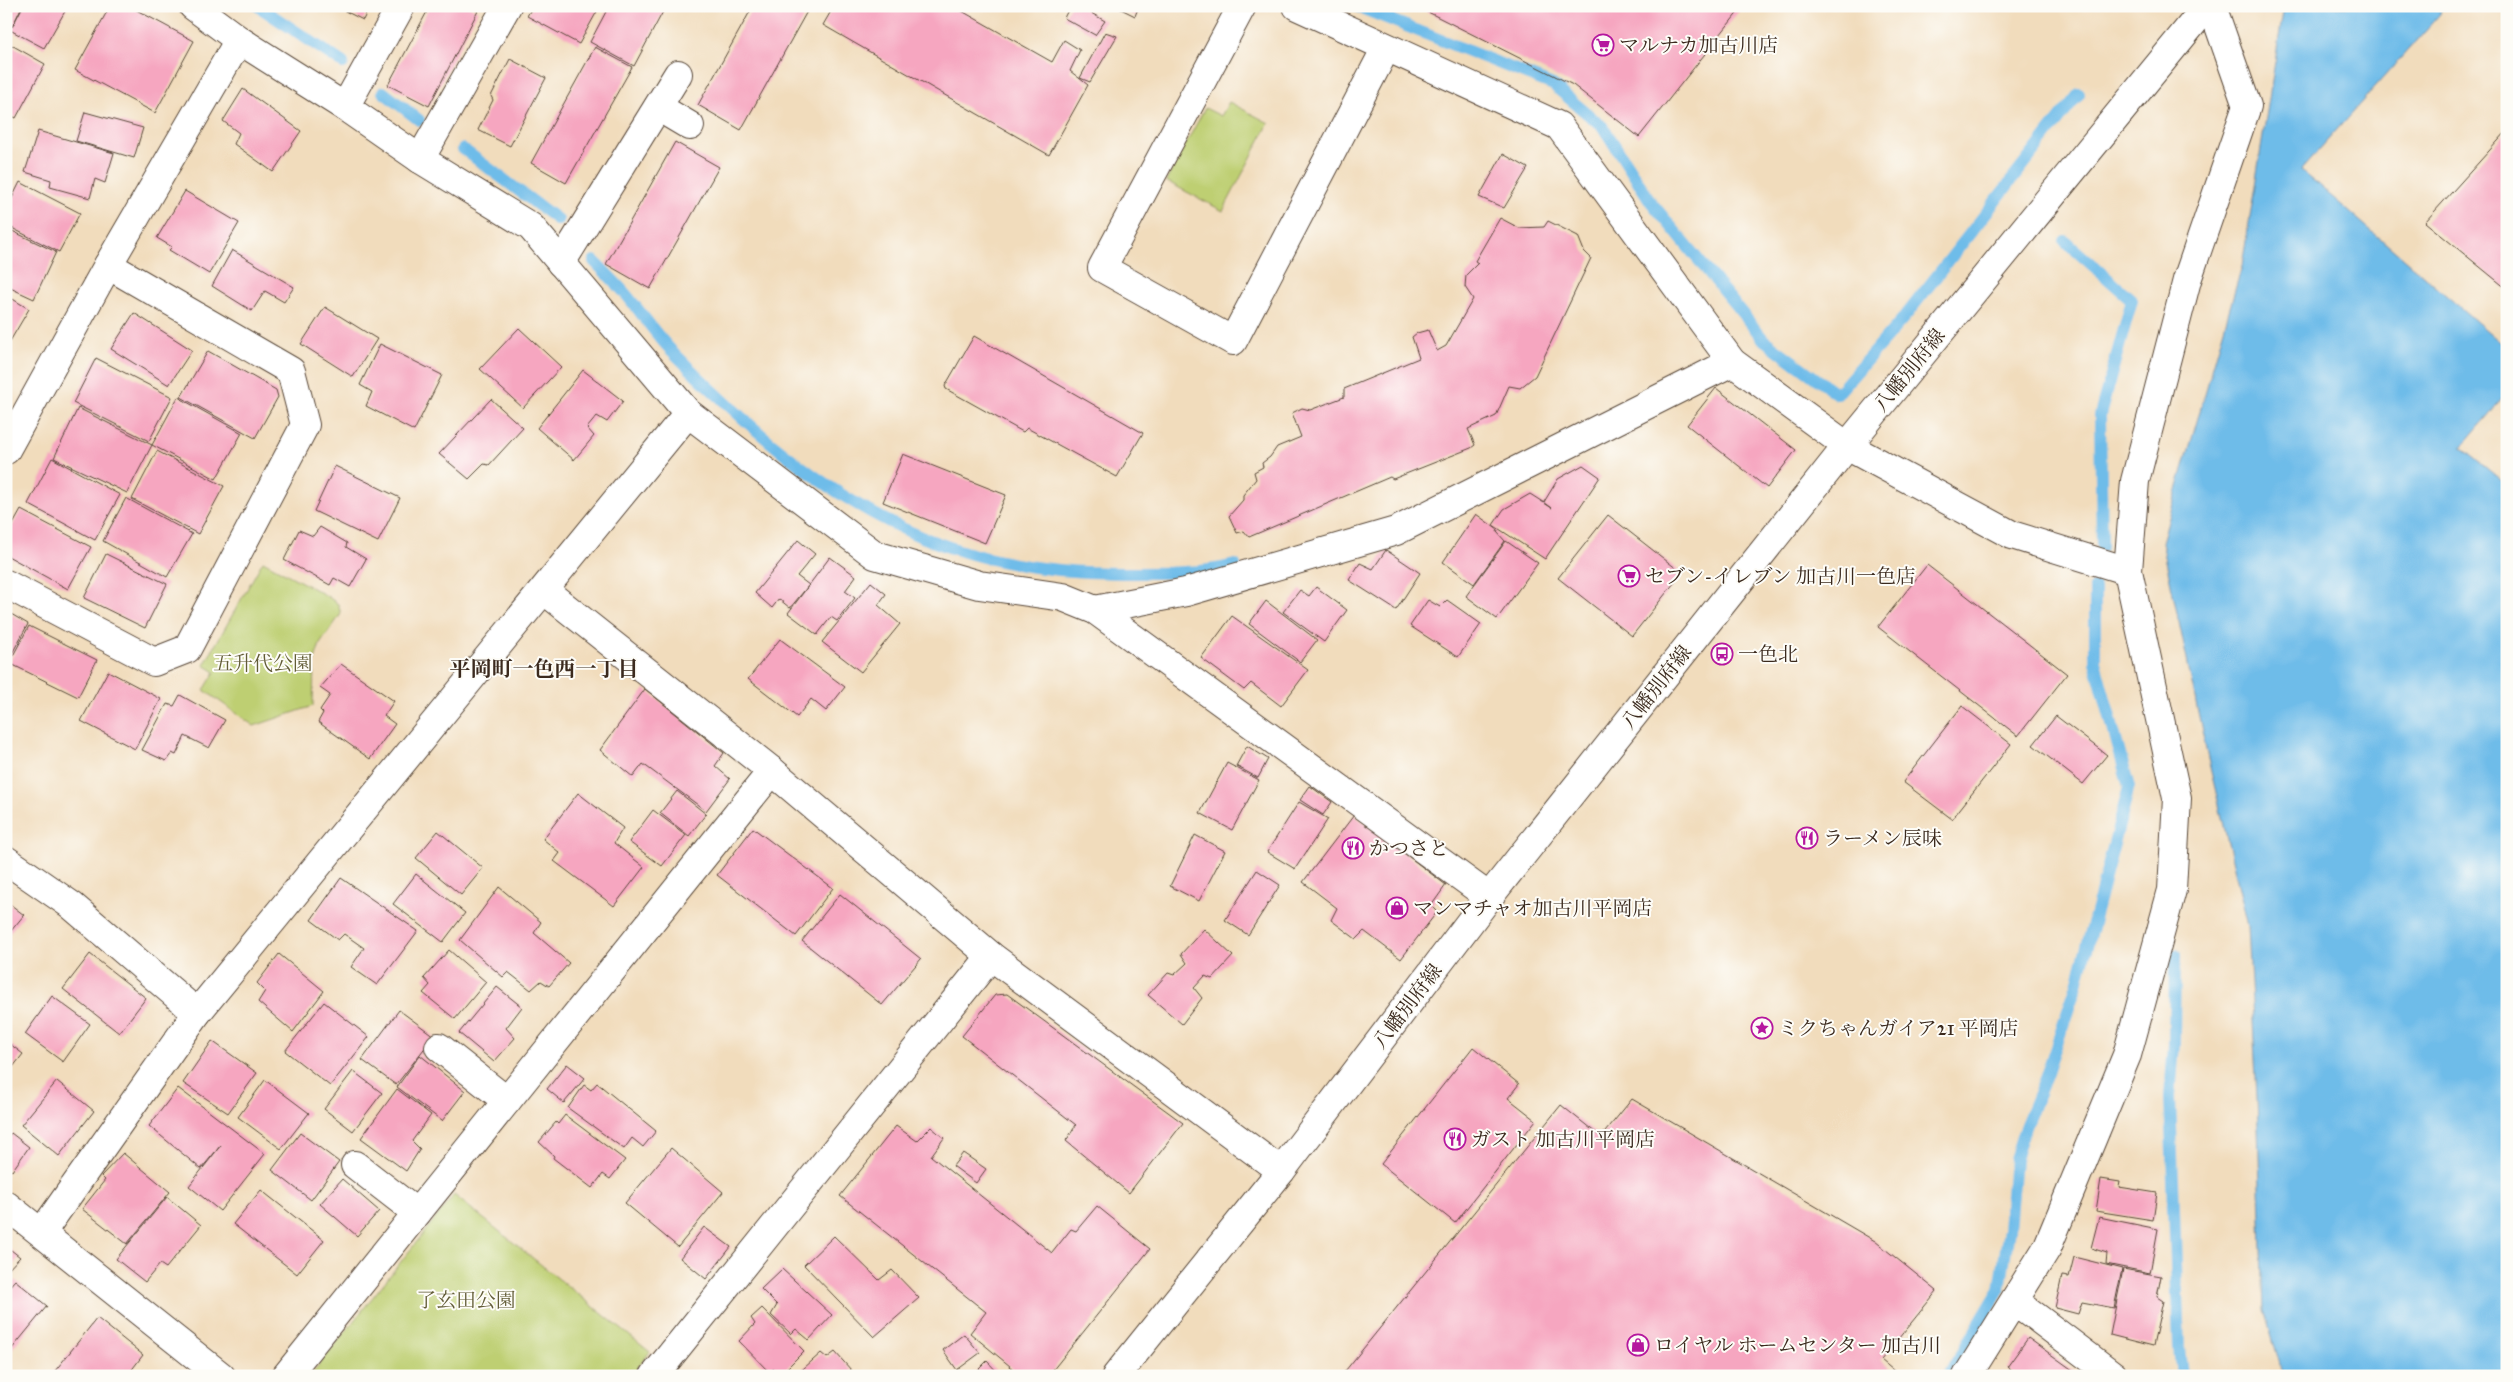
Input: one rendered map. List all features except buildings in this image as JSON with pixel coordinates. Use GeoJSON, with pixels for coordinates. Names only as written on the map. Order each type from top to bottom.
{"type":"FeatureCollection","features":[{"type":"Feature","properties":{"kind":"street"},"geometry":{"type":"LineString","coordinates":[[193,6],[239,40],[420,159],[531,227],[688,412],[875,555],[979,585],[1063,597],[1095,610],[1489,897]]}},
{"type":"Feature","properties":{"kind":"street"},"geometry":{"type":"LineString","coordinates":[[345,108],[401,6]]}},
{"type":"Feature","properties":{"kind":"street"},"geometry":{"type":"LineString","coordinates":[[420,159],[506,6]]}},
{"type":"Feature","properties":{"kind":"street"},"geometry":{"type":"LineString","coordinates":[[1242,6],[1102,268],[1233,341],[1386,48]]}},
{"type":"Feature","properties":{"kind":"street"},"geometry":{"type":"LineString","coordinates":[[1297,6],[1328,13],[1386,48],[1559,126],[1732,362],[1848,446],[2012,535],[2128,571]]}},
{"type":"Feature","properties":{"kind":"street","name":"八幡別府線"},"geometry":{"type":"LineString","coordinates":[[1116,1376],[1280,1171],[1489,897],[1848,446],[2207,6]]}},
{"type":"Feature","properties":{"kind":"street"},"geometry":{"type":"LineString","coordinates":[[1967,1376],[2047,1248],[2127,1055],[2172,890],[2178,798],[2128,571],[2135,481],[2187,280],[2247,106],[2212,6]]}},
{"type":"Feature","properties":{"kind":"street"},"geometry":{"type":"LineString","coordinates":[[6,450],[108,265],[239,40]]}},
{"type":"Feature","properties":{"kind":"street"},"geometry":{"type":"LineString","coordinates":[[561,263],[678,74]]}},
{"type":"Feature","properties":{"kind":"street"},"geometry":{"type":"LineString","coordinates":[[658,107],[690,126]]}},
{"type":"Feature","properties":{"kind":"street"},"geometry":{"type":"LineString","coordinates":[[6,584],[154,662],[187,649],[306,425],[290,372],[108,265]]}},
{"type":"Feature","properties":{"kind":"street"},"geometry":{"type":"LineString","coordinates":[[1095,610],[1186,592],[1396,531],[1732,362]]}},
{"type":"Feature","properties":{"kind":"street"},"geometry":{"type":"LineString","coordinates":[[42,1232],[197,1013],[545,591],[688,412]]}},
{"type":"Feature","properties":{"kind":"street"},"geometry":{"type":"LineString","coordinates":[[545,591],[772,770],[991,956],[1280,1171]]}},
{"type":"Feature","properties":{"kind":"street"},"geometry":{"type":"LineString","coordinates":[[286,1376],[772,770]]}},
{"type":"Feature","properties":{"kind":"street"},"geometry":{"type":"LineString","coordinates":[[6,860],[71,905],[197,1013]]}},
{"type":"Feature","properties":{"kind":"street"},"geometry":{"type":"LineString","coordinates":[[654,1376],[991,956]]}},
{"type":"Feature","properties":{"kind":"street"},"geometry":{"type":"LineString","coordinates":[[439,1047],[507,1101]]}},
{"type":"Feature","properties":{"kind":"street"},"geometry":{"type":"LineString","coordinates":[[355,1165],[417,1214]]}},
{"type":"Feature","properties":{"kind":"street"},"geometry":{"type":"LineString","coordinates":[[6,1205],[221,1376]]}},
{"type":"Feature","properties":{"kind":"street"},"geometry":{"type":"LineString","coordinates":[[2015,1301],[2114,1376]]}},
{"type":"Feature","properties":{"kind":"green space"},"geometry":{"type":"Polygon","coordinates":[[[1229,102],[1269,123],[1223,211],[1166,181],[1205,108],[1221,116],[1229,102]]]}},
{"type":"Feature","properties":{"kind":"green space","name":"五升代公園"},"geometry":{"type":"Polygon","coordinates":[[[263,561],[327,596],[338,604],[341,614],[320,644],[314,662],[313,706],[254,726],[204,690],[215,672],[204,665],[263,561]]]}},
{"type":"Feature","properties":{"kind":"green space","name":"了玄田公園"},"geometry":{"type":"Polygon","coordinates":[[[454,1195],[650,1352],[631,1376],[310,1376],[454,1195]]]}},
{"type":"Feature","properties":{"kind":"water"},"geometry":{"type":"Polygon","coordinates":[[[2284,6],[2447,6],[2301,170],[2507,348],[2507,393],[2461,447],[2507,485],[2507,1376],[2283,1376],[2264,1310],[2257,1097],[2248,926],[2208,759],[2162,542],[2242,266],[2284,6]]]}},
{"type":"Feature","properties":{"kind":"waterway"},"geometry":{"type":"LineString","coordinates":[[258,6],[343,63]]}},
{"type":"Feature","properties":{"kind":"waterway"},"geometry":{"type":"LineString","coordinates":[[1356,6],[1553,85],[1603,127],[1651,202],[1764,340],[1837,394],[1907,314],[2079,94]]}},
{"type":"Feature","properties":{"kind":"waterway"},"geometry":{"type":"LineString","coordinates":[[383,92],[419,120]]}},
{"type":"Feature","properties":{"kind":"waterway"},"geometry":{"type":"LineString","coordinates":[[463,149],[558,220]]}},
{"type":"Feature","properties":{"kind":"waterway"},"geometry":{"type":"LineString","coordinates":[[2065,241],[2132,300],[2100,415],[2102,546]]}},
{"type":"Feature","properties":{"kind":"waterway"},"geometry":{"type":"LineString","coordinates":[[594,261],[623,291],[671,350],[752,426],[810,473],[841,494],[906,530],[931,541],[984,557],[1039,568],[1066,571],[1122,573],[1179,572],[1235,565]]}},
{"type":"Feature","properties":{"kind":"waterway"},"geometry":{"type":"LineString","coordinates":[[1948,1376],[2000,1289],[2009,1229],[2015,1159],[2025,1127],[2046,1076],[2077,984],[2129,787],[2095,662],[2095,588]]}},
{"type":"Feature","properties":{"kind":"waterway"},"geometry":{"type":"LineString","coordinates":[[2175,955],[2174,1044],[2170,1097],[2179,1347],[2182,1376]]}},
{"type":"Feature","properties":{"kind":"place","name":"マルナカ加古川店"},"geometry":{"type":"Point","coordinates":[1603,45]}},
{"type":"Feature","properties":{"kind":"place","name":"セブン-イレブン 加古川一色店"},"geometry":{"type":"Point","coordinates":[1629,576]}},
{"type":"Feature","properties":{"kind":"place","name":"一色北"},"geometry":{"type":"Point","coordinates":[1722,654]}},
{"type":"Feature","properties":{"kind":"place","name":"ラーメン辰味"},"geometry":{"type":"Point","coordinates":[1807,838]}},
{"type":"Feature","properties":{"kind":"place","name":"かつさと"},"geometry":{"type":"Point","coordinates":[1353,848]}},
{"type":"Feature","properties":{"kind":"place","name":"マンマチャオ加古川平岡店"},"geometry":{"type":"Point","coordinates":[1397,908]}},
{"type":"Feature","properties":{"kind":"place","name":"ミクちゃんガイア21 平岡店"},"geometry":{"type":"Point","coordinates":[1762,1028]}},
{"type":"Feature","properties":{"kind":"place","name":"ガスト 加古川平岡店"},"geometry":{"type":"Point","coordinates":[1455,1139]}},
{"type":"Feature","properties":{"kind":"place","name":"ロイヤル ホームセンター 加古川"},"geometry":{"type":"Point","coordinates":[1638,1345]}},
{"type":"Feature","properties":{"kind":"district","name":"平岡町一色西一丁目"},"geometry":{"type":"Point","coordinates":[544,669]}}]}
